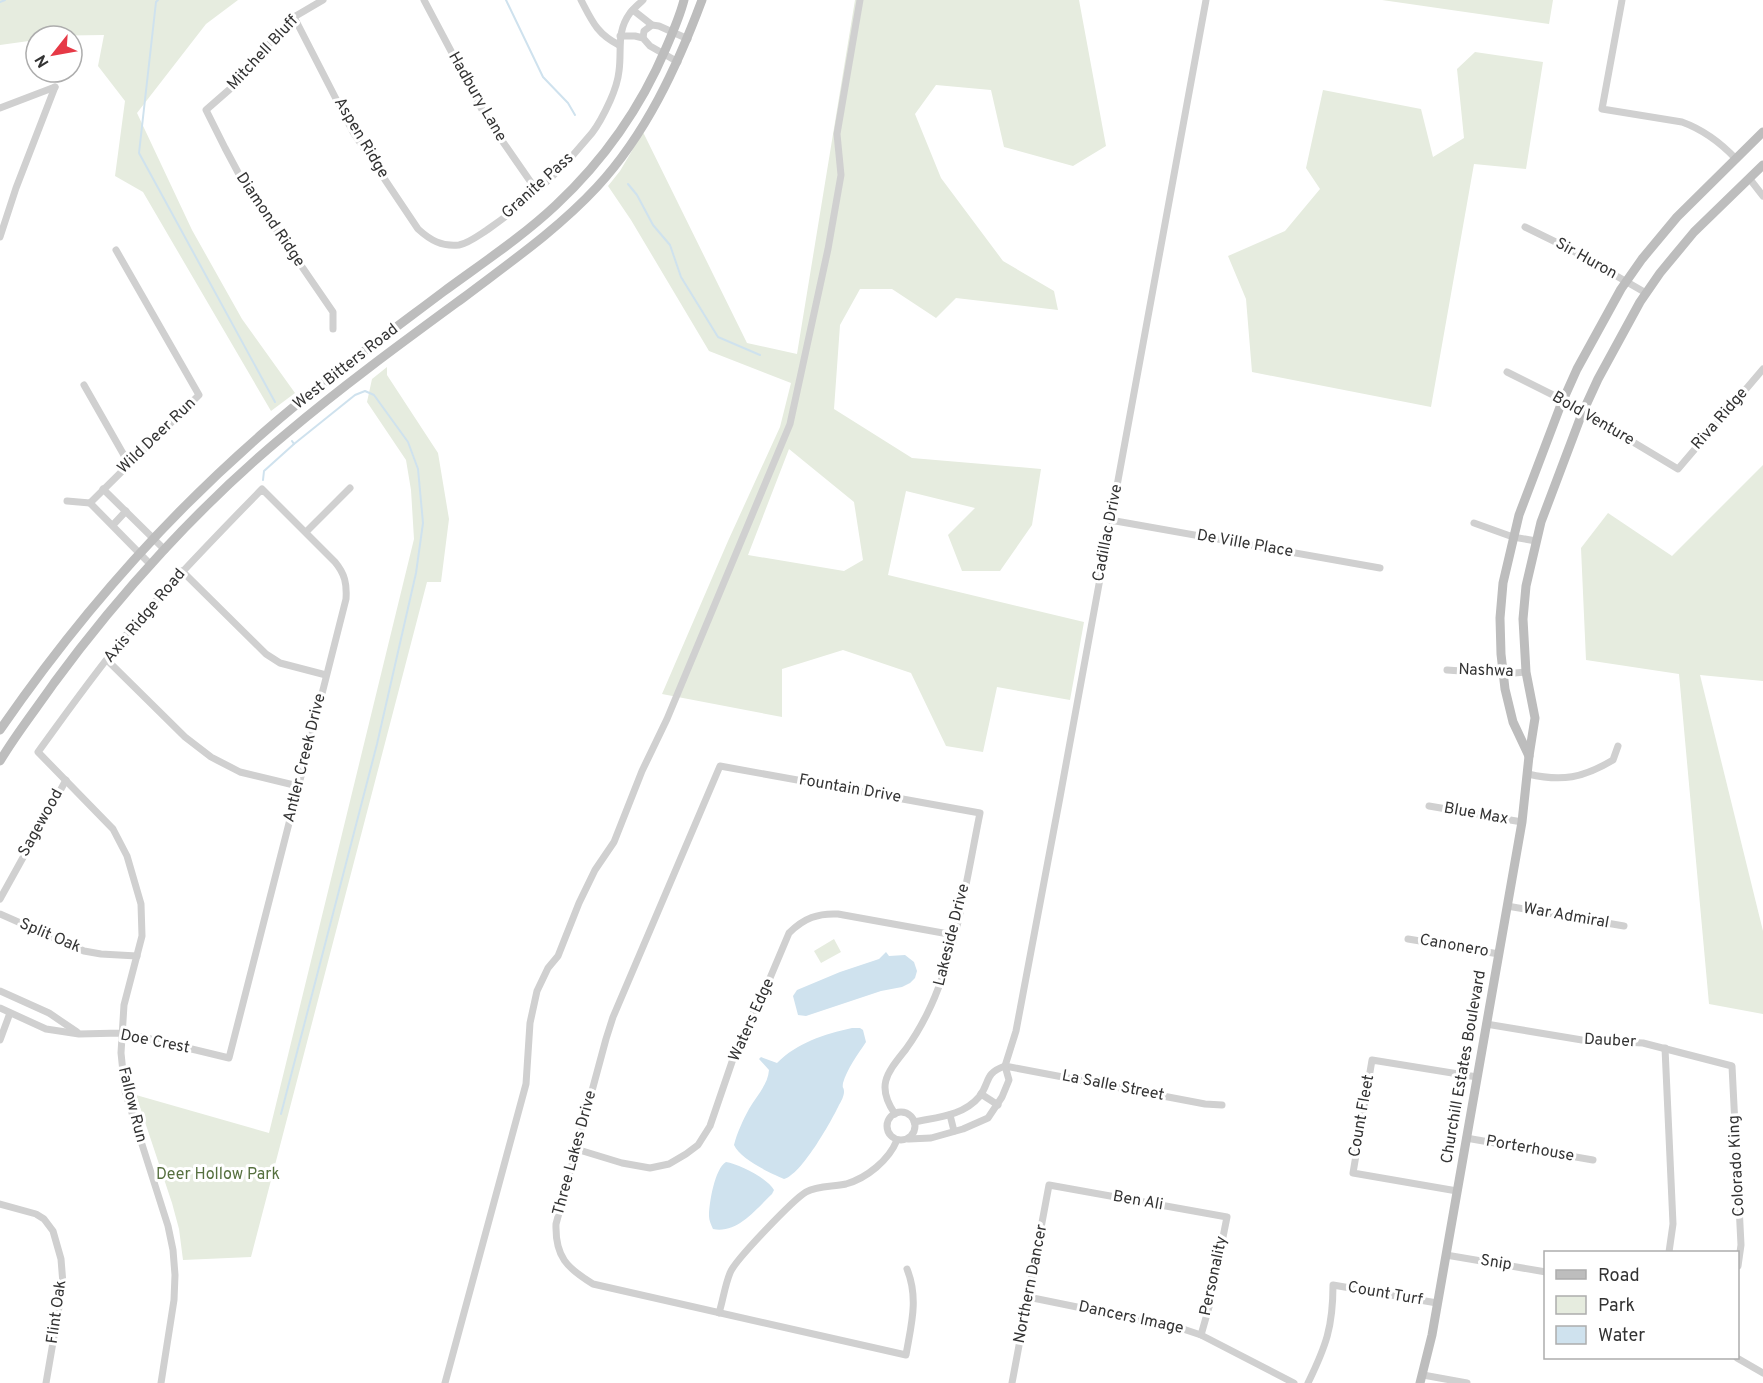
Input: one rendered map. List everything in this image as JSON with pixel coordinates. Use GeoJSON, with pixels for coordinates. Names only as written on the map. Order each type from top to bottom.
{"type":"FeatureCollection","features":[{"type":"Feature","properties":{"kind":"main road","name":"West Bitters Road"},"geometry":{"type":"LineString","coordinates":[[0,730],[25,693],[69,637],[153,537],[227,464],[324,381],[522,233],[555,206],[587,174],[616,138],[637,105],[663,54],[684,0]]}},
{"type":"Feature","properties":{"kind":"main road","name":"West Bitters Road"},"geometry":{"type":"LineString","coordinates":[[0,761],[78,651],[165,550],[242,473],[333,395],[559,225],[598,186],[629,147],[651,112],[678,62],[702,0]]}},
{"type":"Feature","properties":{"kind":"main road","name":"Churchill Estates Boulevard"},"geometry":{"type":"LineString","coordinates":[[1529,756],[1513,722],[1501,654],[1500,618],[1503,583],[1519,515],[1563,400],[1606,313],[1642,259],[1677,217],[1763,132]]}},
{"type":"Feature","properties":{"kind":"main road","name":"Churchill Estates Boulevard"},"geometry":{"type":"LineString","coordinates":[[1422,1379],[1522,822],[1535,718],[1526,672],[1523,619],[1526,586],[1541,522],[1583,413],[1626,325],[1660,273],[1694,232],[1763,165]]}},
{"type":"Feature","properties":{"kind":"main road"},"geometry":{"type":"LineString","coordinates":[[587,174],[598,186]]}},
{"type":"Feature","properties":{"kind":"main road"},"geometry":{"type":"LineString","coordinates":[[324,381],[333,395]]}},
{"type":"Feature","properties":{"kind":"street","name":"Mitchell Bluff"},"geometry":{"type":"LineString","coordinates":[[206,110],[245,74],[276,35],[294,17],[323,0]]}},
{"type":"Feature","properties":{"kind":"street","name":"Hadbury Lane"},"geometry":{"type":"LineString","coordinates":[[424,0],[487,119],[537,191]]}},
{"type":"Feature","properties":{"kind":"street"},"geometry":{"type":"LineString","coordinates":[[581,0],[597,29],[607,39],[619,45]]}},
{"type":"Feature","properties":{"kind":"street","name":"Granite Pass"},"geometry":{"type":"LineString","coordinates":[[444,245],[460,245],[472,240],[502,219],[559,170],[593,131],[610,100],[618,79],[620,36],[629,14],[643,0]]}},
{"type":"Feature","properties":{"kind":"street"},"geometry":{"type":"LineString","coordinates":[[445,1383],[526,1084],[530,1023],[537,991],[548,968],[558,956],[595,870],[614,842],[790,424],[828,249],[841,175],[837,134],[860,0]]}},
{"type":"Feature","properties":{"kind":"street","name":"Cadillac Drive"},"geometry":{"type":"LineString","coordinates":[[1005,1066],[1016,1031],[1206,0]]}},
{"type":"Feature","properties":{"kind":"street"},"geometry":{"type":"LineString","coordinates":[[1622,0],[1602,109],[1682,122],[1710,135],[1736,159]]}},
{"type":"Feature","properties":{"kind":"street"},"geometry":{"type":"LineString","coordinates":[[633,10],[652,25],[688,39]]}},
{"type":"Feature","properties":{"kind":"street","name":"Aspen Ridge"},"geometry":{"type":"LineString","coordinates":[[294,17],[364,150],[418,229],[429,239],[444,245]]}},
{"type":"Feature","properties":{"kind":"street"},"geometry":{"type":"LineString","coordinates":[[652,25],[644,31],[647,44],[678,62]]}},
{"type":"Feature","properties":{"kind":"street"},"geometry":{"type":"LineString","coordinates":[[620,36],[644,38]]}},
{"type":"Feature","properties":{"kind":"street"},"geometry":{"type":"LineString","coordinates":[[0,108],[55,87],[16,188],[0,237]]}},
{"type":"Feature","properties":{"kind":"street","name":"Diamond Ridge"},"geometry":{"type":"LineString","coordinates":[[206,110],[241,178],[333,312],[333,330]]}},
{"type":"Feature","properties":{"kind":"street"},"geometry":{"type":"LineString","coordinates":[[1749,178],[1763,196]]}},
{"type":"Feature","properties":{"kind":"street","name":"Sir Huron"},"geometry":{"type":"LineString","coordinates":[[1525,227],[1568,248],[1646,293]]}},
{"type":"Feature","properties":{"kind":"street","name":"Wild Deer Run"},"geometry":{"type":"LineString","coordinates":[[90,503],[199,395],[116,250]]}},
{"type":"Feature","properties":{"kind":"street","name":"Riva Ridge"},"geometry":{"type":"LineString","coordinates":[[1678,469],[1763,369]]}},
{"type":"Feature","properties":{"kind":"street","name":"Bold Venture"},"geometry":{"type":"LineString","coordinates":[[1507,372],[1563,400],[1678,469]]}},
{"type":"Feature","properties":{"kind":"street"},"geometry":{"type":"LineString","coordinates":[[84,385],[129,464]]}},
{"type":"Feature","properties":{"kind":"street"},"geometry":{"type":"LineString","coordinates":[[306,532],[350,488]]}},
{"type":"Feature","properties":{"kind":"street"},"geometry":{"type":"LineString","coordinates":[[103,489],[165,550]]}},
{"type":"Feature","properties":{"kind":"street","name":"Antler Creek Drive"},"geometry":{"type":"LineString","coordinates":[[229,1058],[346,599],[347,583],[343,571],[335,562],[262,489]]}},
{"type":"Feature","properties":{"kind":"street","name":"Axis Ridge Road"},"geometry":{"type":"LineString","coordinates":[[38,752],[88,682],[135,625],[182,571],[262,489]]}},
{"type":"Feature","properties":{"kind":"street"},"geometry":{"type":"LineString","coordinates":[[67,501],[90,503],[152,565]]}},
{"type":"Feature","properties":{"kind":"street"},"geometry":{"type":"LineString","coordinates":[[113,525],[126,511]]}},
{"type":"Feature","properties":{"kind":"street","name":"De Ville Place"},"geometry":{"type":"LineString","coordinates":[[1110,520],[1380,568]]}},
{"type":"Feature","properties":{"kind":"street"},"geometry":{"type":"LineString","coordinates":[[1474,523],[1513,537],[1536,541]]}},
{"type":"Feature","properties":{"kind":"street"},"geometry":{"type":"LineString","coordinates":[[182,571],[266,654],[280,663],[326,675]]}},
{"type":"Feature","properties":{"kind":"street"},"geometry":{"type":"LineString","coordinates":[[107,660],[185,737],[211,758],[240,772],[298,786]]}},
{"type":"Feature","properties":{"kind":"street","name":"Nashwa"},"geometry":{"type":"LineString","coordinates":[[1447,670],[1503,674],[1526,672]]}},
{"type":"Feature","properties":{"kind":"street"},"geometry":{"type":"LineString","coordinates":[[1528,774],[1559,778],[1586,774],[1613,760],[1618,746]]}},
{"type":"Feature","properties":{"kind":"street","name":"Fallow Run"},"geometry":{"type":"LineString","coordinates":[[38,752],[112,829],[123,847],[141,904],[143,925],[124,1005],[121,1033],[122,1070],[125,1091],[168,1226],[173,1250],[174,1300],[163,1382]]}},
{"type":"Feature","properties":{"kind":"street","name":"Fountain Drive"},"geometry":{"type":"LineString","coordinates":[[720,766],[980,813]]}},
{"type":"Feature","properties":{"kind":"street","name":"Three Lakes Drive"},"geometry":{"type":"LineString","coordinates":[[720,766],[613,1017],[556,1224],[556,1239],[561,1255],[575,1272],[593,1284],[906,1356],[914,1302],[913,1285],[907,1269]]}},
{"type":"Feature","properties":{"kind":"street","name":"Sagewood"},"geometry":{"type":"LineString","coordinates":[[0,899],[66,780]]}},
{"type":"Feature","properties":{"kind":"street","name":"Blue Max"},"geometry":{"type":"LineString","coordinates":[[1429,806],[1522,822]]}},
{"type":"Feature","properties":{"kind":"street","name":"Lakeside Drive"},"geometry":{"type":"LineString","coordinates":[[894,1114],[887,1101],[884,1089],[885,1080],[890,1068],[919,1029],[939,990],[954,935],[980,813]]}},
{"type":"Feature","properties":{"kind":"street","name":"War Admiral"},"geometry":{"type":"LineString","coordinates":[[1507,906],[1624,926]]}},
{"type":"Feature","properties":{"kind":"street","name":"Split Oak"},"geometry":{"type":"LineString","coordinates":[[0,914],[84,951],[137,956]]}},
{"type":"Feature","properties":{"kind":"street","name":"Waters Edge"},"geometry":{"type":"LineString","coordinates":[[576,1149],[622,1163],[650,1168],[669,1164],[698,1145],[710,1126],[734,1056],[789,933],[810,917],[838,914],[954,935]]}},
{"type":"Feature","properties":{"kind":"street","name":"Canonero"},"geometry":{"type":"LineString","coordinates":[[1408,939],[1499,954]]}},
{"type":"Feature","properties":{"kind":"street"},"geometry":{"type":"LineString","coordinates":[[0,991],[49,1013],[79,1034]]}},
{"type":"Feature","properties":{"kind":"street","name":"Doe Crest"},"geometry":{"type":"LineString","coordinates":[[0,1008],[46,1029],[79,1034],[121,1033],[142,1036],[229,1058]]}},
{"type":"Feature","properties":{"kind":"street"},"geometry":{"type":"LineString","coordinates":[[0,1040],[10,1012]]}},
{"type":"Feature","properties":{"kind":"street","name":"Dauber"},"geometry":{"type":"LineString","coordinates":[[1486,1024],[1582,1040],[1643,1043],[1732,1066]]}},
{"type":"Feature","properties":{"kind":"street"},"geometry":{"type":"LineString","coordinates":[[1665,1048],[1673,1224],[1669,1251]]}},
{"type":"Feature","properties":{"kind":"street","name":"Count Fleet"},"geometry":{"type":"LineString","coordinates":[[1457,1191],[1353,1173],[1372,1060],[1477,1077]]}},
{"type":"Feature","properties":{"kind":"street"},"geometry":{"type":"LineString","coordinates":[[909,1139],[914,1131],[914,1122],[904,1113],[894,1114],[888,1119],[887,1128],[891,1136],[897,1140],[931,1138],[988,1118],[998,1105],[1009,1080],[1005,1066],[991,1073],[981,1094],[964,1109],[950,1115],[914,1122]]}},
{"type":"Feature","properties":{"kind":"street","name":"La Salle Street"},"geometry":{"type":"LineString","coordinates":[[1005,1066],[1205,1104],[1222,1105]]}},
{"type":"Feature","properties":{"kind":"street","name":"Colorado King"},"geometry":{"type":"LineString","coordinates":[[1732,1066],[1741,1245],[1739,1256]]}},
{"type":"Feature","properties":{"kind":"street"},"geometry":{"type":"LineString","coordinates":[[981,1094],[998,1105]]}},
{"type":"Feature","properties":{"kind":"street"},"geometry":{"type":"LineString","coordinates":[[950,1115],[954,1131]]}},
{"type":"Feature","properties":{"kind":"street","name":"Porterhouse"},"geometry":{"type":"LineString","coordinates":[[1466,1138],[1593,1160]]}},
{"type":"Feature","properties":{"kind":"street"},"geometry":{"type":"LineString","coordinates":[[719,1313],[730,1271],[794,1202],[806,1192],[845,1184],[871,1172],[886,1157],[897,1140]]}},
{"type":"Feature","properties":{"kind":"street","name":"Ben Ali"},"geometry":{"type":"LineString","coordinates":[[1049,1185],[1227,1217]]}},
{"type":"Feature","properties":{"kind":"street","name":"Northern Dancer"},"geometry":{"type":"LineString","coordinates":[[1012,1383],[1049,1185]]}},
{"type":"Feature","properties":{"kind":"street","name":"Flint Oak"},"geometry":{"type":"LineString","coordinates":[[0,1204],[36,1214],[44,1219],[53,1231],[61,1259],[63,1284],[46,1383]]}},
{"type":"Feature","properties":{"kind":"street","name":"Personality"},"geometry":{"type":"LineString","coordinates":[[1201,1335],[1227,1217]]}},
{"type":"Feature","properties":{"kind":"street","name":"Snip"},"geometry":{"type":"LineString","coordinates":[[1446,1255],[1544,1272]]}},
{"type":"Feature","properties":{"kind":"street","name":"Count Turf"},"geometry":{"type":"LineString","coordinates":[[1308,1383],[1329,1334],[1334,1285],[1437,1303]]}},
{"type":"Feature","properties":{"kind":"street","name":"Dancers Image"},"geometry":{"type":"LineString","coordinates":[[1028,1297],[1180,1328],[1201,1335],[1294,1383]]}},
{"type":"Feature","properties":{"kind":"street"},"geometry":{"type":"LineString","coordinates":[[1739,1359],[1763,1373]]}},
{"type":"Feature","properties":{"kind":"street"},"geometry":{"type":"LineString","coordinates":[[1422,1379],[1467,1383]]}},
{"type":"Feature","properties":{"kind":"green space"},"geometry":{"type":"Polygon","coordinates":[[[0,0],[238,0],[206,24],[137,113],[192,230],[242,319],[295,393],[271,411],[143,192],[115,176],[125,101],[98,66],[104,35],[84,35],[84,24],[24,24],[24,42],[0,45],[0,0]]]}},
{"type":"Feature","properties":{"kind":"green space"},"geometry":{"type":"Polygon","coordinates":[[[855,0],[1079,0],[1106,146],[1073,166],[1004,147],[991,90],[936,85],[915,114],[941,178],[1003,261],[1054,291],[1058,310],[956,298],[936,318],[892,289],[860,289],[840,325],[834,409],[912,458],[1041,469],[1032,525],[1000,571],[962,571],[948,535],[975,508],[906,491],[888,575],[1084,622],[1070,700],[997,687],[983,752],[946,746],[911,673],[843,650],[782,669],[782,717],[662,694],[780,427],[791,383],[709,351],[631,220],[608,186],[620,171],[643,132],[747,343],[797,354],[855,0]],[[789,449],[748,555],[844,571],[863,560],[854,502],[789,449]]]}},
{"type":"Feature","properties":{"kind":"green space"},"geometry":{"type":"Polygon","coordinates":[[[1382,0],[1553,0],[1549,24],[1382,0]]]}},
{"type":"Feature","properties":{"kind":"green space"},"geometry":{"type":"Polygon","coordinates":[[[1475,52],[1543,62],[1526,169],[1474,164],[1431,407],[1252,372],[1246,299],[1228,256],[1285,231],[1320,189],[1306,168],[1323,90],[1421,109],[1433,157],[1464,138],[1457,69],[1475,52]]]}},
{"type":"Feature","properties":{"kind":"green space","name":"Deer Hollow Park"},"geometry":{"type":"Polygon","coordinates":[[[387,367],[387,375],[438,453],[449,519],[441,582],[427,582],[251,1257],[183,1260],[179,1229],[172,1203],[136,1095],[269,1133],[414,539],[411,490],[406,460],[367,402],[372,379],[387,367]]]}},
{"type":"Feature","properties":{"kind":"green space"},"geometry":{"type":"Polygon","coordinates":[[[1763,465],[1763,681],[1700,675],[1763,931],[1763,1014],[1709,1004],[1679,674],[1586,660],[1581,548],[1608,513],[1672,556],[1763,465]]]}},
{"type":"Feature","properties":{"kind":"green space"},"geometry":{"type":"Polygon","coordinates":[[[834,939],[841,952],[821,963],[814,951],[834,939]]]}},
{"type":"Feature","properties":{"kind":"water"},"geometry":{"type":"Polygon","coordinates":[[[886,952],[889,956],[905,955],[914,962],[917,971],[910,983],[806,1016],[798,1015],[793,996],[797,990],[879,959],[886,952]]]}},
{"type":"Feature","properties":{"kind":"water"},"geometry":{"type":"Polygon","coordinates":[[[852,1028],[863,1030],[866,1042],[845,1078],[844,1095],[835,1113],[823,1135],[799,1168],[784,1179],[742,1155],[734,1145],[735,1140],[752,1104],[764,1086],[769,1070],[759,1059],[761,1057],[777,1063],[793,1050],[812,1040],[852,1028]]]}},
{"type":"Feature","properties":{"kind":"water"},"geometry":{"type":"Polygon","coordinates":[[[726,1162],[752,1172],[774,1190],[746,1219],[730,1228],[713,1229],[709,1216],[711,1195],[719,1171],[726,1162]]]}},
{"type":"Feature","properties":{"kind":"waterway"},"geometry":{"type":"LineString","coordinates":[[0,2],[5,0]]}},
{"type":"Feature","properties":{"kind":"waterway"},"geometry":{"type":"LineString","coordinates":[[158,0],[139,153],[275,402]]}},
{"type":"Feature","properties":{"kind":"waterway"},"geometry":{"type":"LineString","coordinates":[[506,0],[543,77],[568,103],[575,115]]}},
{"type":"Feature","properties":{"kind":"waterway"},"geometry":{"type":"LineString","coordinates":[[628,184],[637,195],[653,225],[670,245],[681,277],[718,337],[760,355]]}},
{"type":"Feature","properties":{"kind":"waterway"},"geometry":{"type":"LineString","coordinates":[[281,1114],[377,744],[416,573],[423,523],[418,469],[408,442],[374,395],[365,391],[355,395],[294,444],[292,441]]}},
{"type":"Feature","properties":{"kind":"waterway"},"geometry":{"type":"LineString","coordinates":[[263,480],[264,471],[294,444]]}}]}
